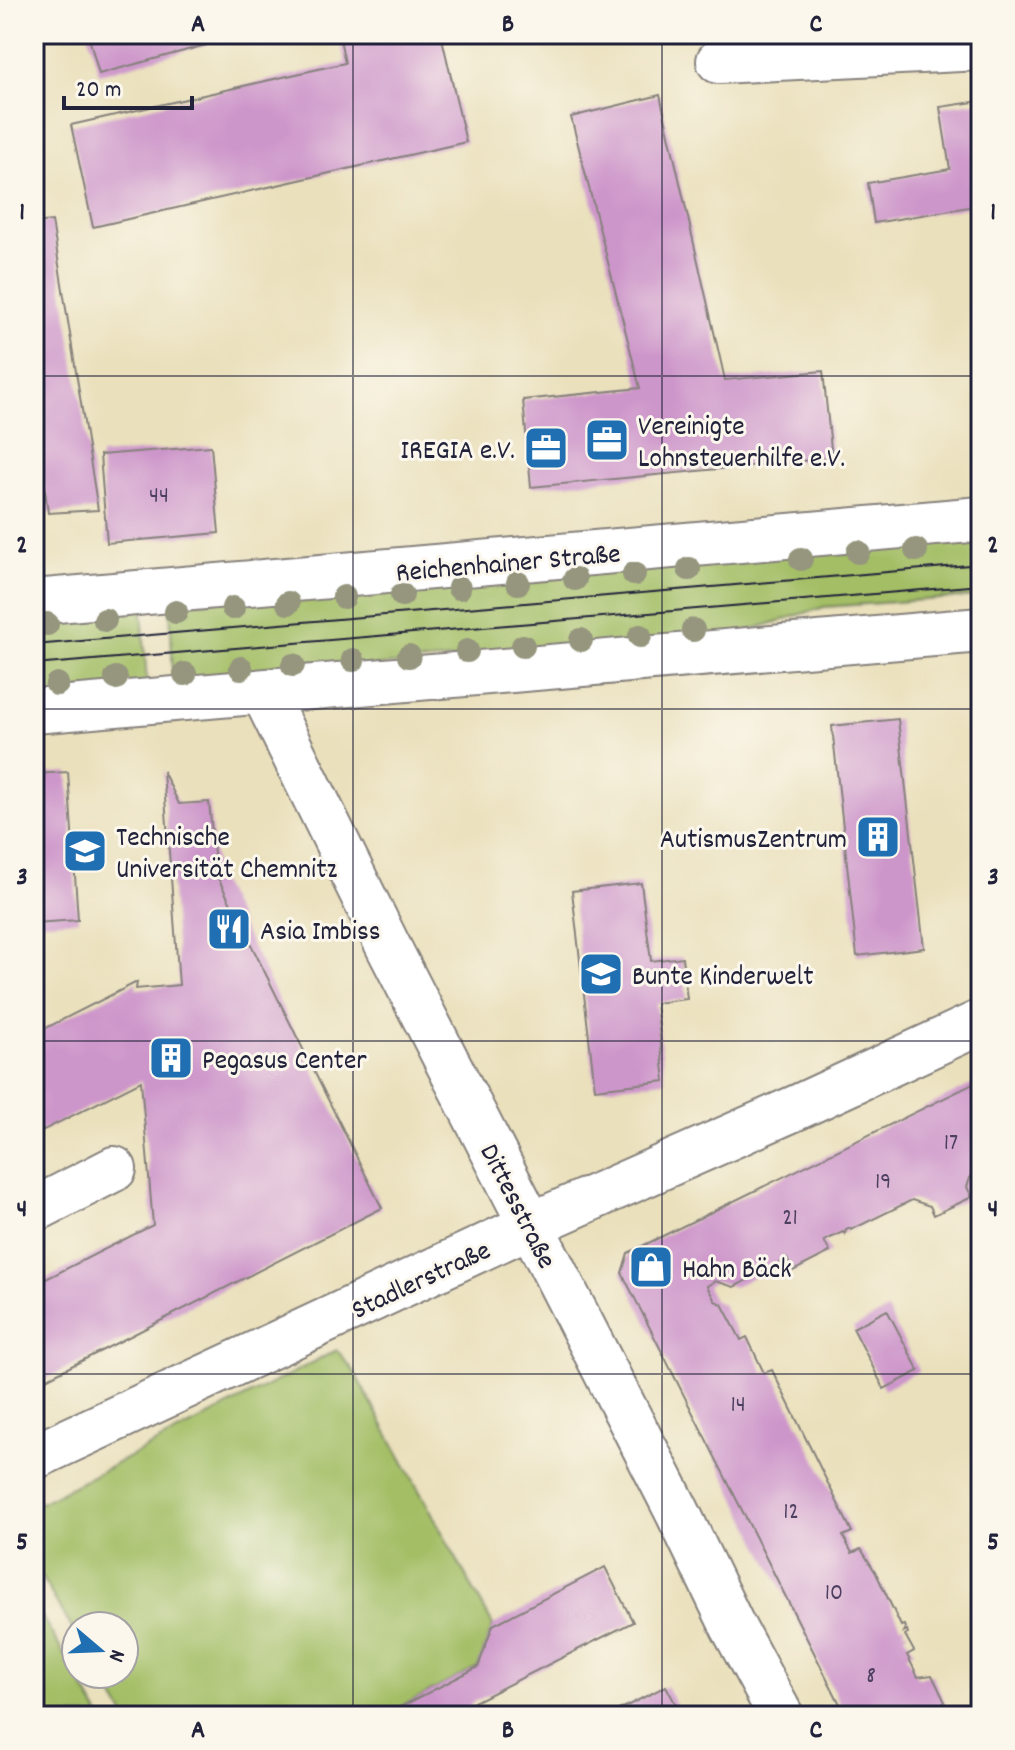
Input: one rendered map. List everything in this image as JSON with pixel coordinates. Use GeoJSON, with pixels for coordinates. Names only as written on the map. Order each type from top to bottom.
{"type":"FeatureCollection","features":[{"type":"Feature","properties":{"kind":"street"},"geometry":{"type":"LineString","coordinates":[[719,61],[981,48]]}},
{"type":"Feature","properties":{"kind":"street","name":"Reichenhainer Straße"},"geometry":{"type":"LineString","coordinates":[[34,602],[981,519]]}},
{"type":"Feature","properties":{"kind":"street"},"geometry":{"type":"LineString","coordinates":[[34,711],[981,630]]}},
{"type":"Feature","properties":{"kind":"street","name":"Dittesstraße"},"geometry":{"type":"LineString","coordinates":[[263,692],[388,946],[781,1716]]}},
{"type":"Feature","properties":{"kind":"street","name":"Stadlerstraße"},"geometry":{"type":"LineString","coordinates":[[34,1457],[531,1225],[981,1022]]}},
{"type":"Feature","properties":{"kind":"street"},"geometry":{"type":"LineString","coordinates":[[34,1210],[114,1169]]}},
{"type":"Feature","properties":{"kind":"green space"},"geometry":{"type":"Polygon","coordinates":[[[981,534],[981,596],[824,607],[734,635],[173,683],[170,605],[981,534]]]}},
{"type":"Feature","properties":{"kind":"green space"},"geometry":{"type":"Polygon","coordinates":[[[142,609],[147,684],[34,694],[34,618],[142,609]]]}},
{"type":"Feature","properties":{"kind":"green space"},"geometry":{"type":"Polygon","coordinates":[[[337,1350],[353,1370],[493,1625],[478,1667],[383,1716],[377,1711],[364,1716],[125,1716],[110,1690],[140,1690],[140,1610],[61,1610],[34,1565],[34,1506],[337,1350]]]}},
{"type":"Feature","properties":{"kind":"green space"},"geometry":{"type":"Polygon","coordinates":[[[34,1603],[60,1648],[60,1690],[85,1690],[100,1716],[34,1716],[34,1603]]]}},
{"type":"Feature","properties":{"kind":"building"},"geometry":{"type":"Polygon","coordinates":[[[88,34],[203,34],[206,45],[99,74],[88,34]]]}},
{"type":"Feature","properties":{"kind":"building"},"geometry":{"type":"Polygon","coordinates":[[[339,34],[441,34],[466,142],[93,227],[71,125],[345,63],[339,34]]]}},
{"type":"Feature","properties":{"kind":"building"},"geometry":{"type":"Polygon","coordinates":[[[660,95],[725,380],[823,371],[832,458],[531,487],[523,400],[640,388],[571,117],[660,95]]]}},
{"type":"Feature","properties":{"kind":"building"},"geometry":{"type":"Polygon","coordinates":[[[981,101],[981,205],[874,223],[868,183],[950,169],[940,107],[981,101]]]}},
{"type":"Feature","properties":{"kind":"building"},"geometry":{"type":"Polygon","coordinates":[[[52,221],[98,510],[48,513],[34,409],[34,223],[52,221]]]}},
{"type":"Feature","properties":{"kind":"building"},"geometry":{"type":"Polygon","coordinates":[[[211,446],[219,533],[107,543],[100,455],[211,446]]]}},
{"type":"Feature","properties":{"kind":"building","name":"AutismusZentrum"},"geometry":{"type":"Polygon","coordinates":[[[898,719],[924,948],[857,956],[832,726],[898,719]]]}},
{"type":"Feature","properties":{"kind":"building","name":"Pegasus Center"},"geometry":{"type":"Polygon","coordinates":[[[163,771],[179,804],[209,802],[216,874],[382,1208],[34,1385],[34,1285],[153,1225],[141,1081],[34,1135],[34,1034],[137,982],[136,989],[179,985],[163,771]]]}},
{"type":"Feature","properties":{"kind":"building"},"geometry":{"type":"Polygon","coordinates":[[[68,772],[78,920],[34,923],[34,774],[68,772]]]}},
{"type":"Feature","properties":{"kind":"building"},"geometry":{"type":"Polygon","coordinates":[[[641,883],[651,961],[682,957],[687,999],[656,1003],[665,1081],[595,1089],[572,891],[641,883]]]}},
{"type":"Feature","properties":{"kind":"building"},"geometry":{"type":"Polygon","coordinates":[[[981,1080],[981,1165],[973,1170],[967,1187],[972,1197],[934,1215],[930,1206],[912,1200],[846,1230],[845,1234],[843,1232],[824,1241],[830,1252],[793,1271],[787,1259],[734,1287],[715,1281],[707,1286],[715,1301],[722,1304],[741,1340],[747,1337],[764,1373],[772,1370],[852,1532],[843,1536],[852,1553],[861,1549],[901,1626],[904,1625],[903,1632],[907,1630],[905,1635],[914,1651],[907,1655],[918,1677],[932,1675],[945,1702],[935,1711],[938,1716],[846,1716],[622,1273],[628,1253],[981,1080]]]}},
{"type":"Feature","properties":{"kind":"building"},"geometry":{"type":"Polygon","coordinates":[[[887,1310],[919,1371],[884,1389],[853,1328],[887,1310]]]}},
{"type":"Feature","properties":{"kind":"building"},"geometry":{"type":"Polygon","coordinates":[[[605,1567],[633,1622],[470,1704],[476,1716],[383,1716],[478,1667],[493,1625],[605,1567]]]}},
{"type":"Feature","properties":{"kind":"building"},"geometry":{"type":"Polygon","coordinates":[[[666,1686],[682,1716],[607,1716],[666,1686]]]}},
{"type":"Feature","properties":{"kind":"tram line"},"geometry":{"type":"LineString","coordinates":[[34,645],[981,564]]}},
{"type":"Feature","properties":{"kind":"tram line"},"geometry":{"type":"LineString","coordinates":[[34,665],[981,585]]}},
{"type":"Feature","properties":{"kind":"place","name":"Vereinigte Lohnsteuerhilfe e.V."},"geometry":{"type":"Point","coordinates":[607,440]}},
{"type":"Feature","properties":{"kind":"place","name":"IREGIA e.V."},"geometry":{"type":"Point","coordinates":[546,448]}},
{"type":"Feature","properties":{"kind":"place","name":"AutismusZentrum"},"geometry":{"type":"Point","coordinates":[878,837]}},
{"type":"Feature","properties":{"kind":"place","name":"Technische Universität Chemnitz"},"geometry":{"type":"Point","coordinates":[85,851]}},
{"type":"Feature","properties":{"kind":"place","name":"Asia Imbiss"},"geometry":{"type":"Point","coordinates":[229,929]}},
{"type":"Feature","properties":{"kind":"place","name":"Bunte Kinderwelt"},"geometry":{"type":"Point","coordinates":[601,974]}},
{"type":"Feature","properties":{"kind":"place","name":"Pegasus Center"},"geometry":{"type":"Point","coordinates":[171,1058]}},
{"type":"Feature","properties":{"kind":"place","name":"Hahn Bäck"},"geometry":{"type":"Point","coordinates":[651,1267]}}]}
